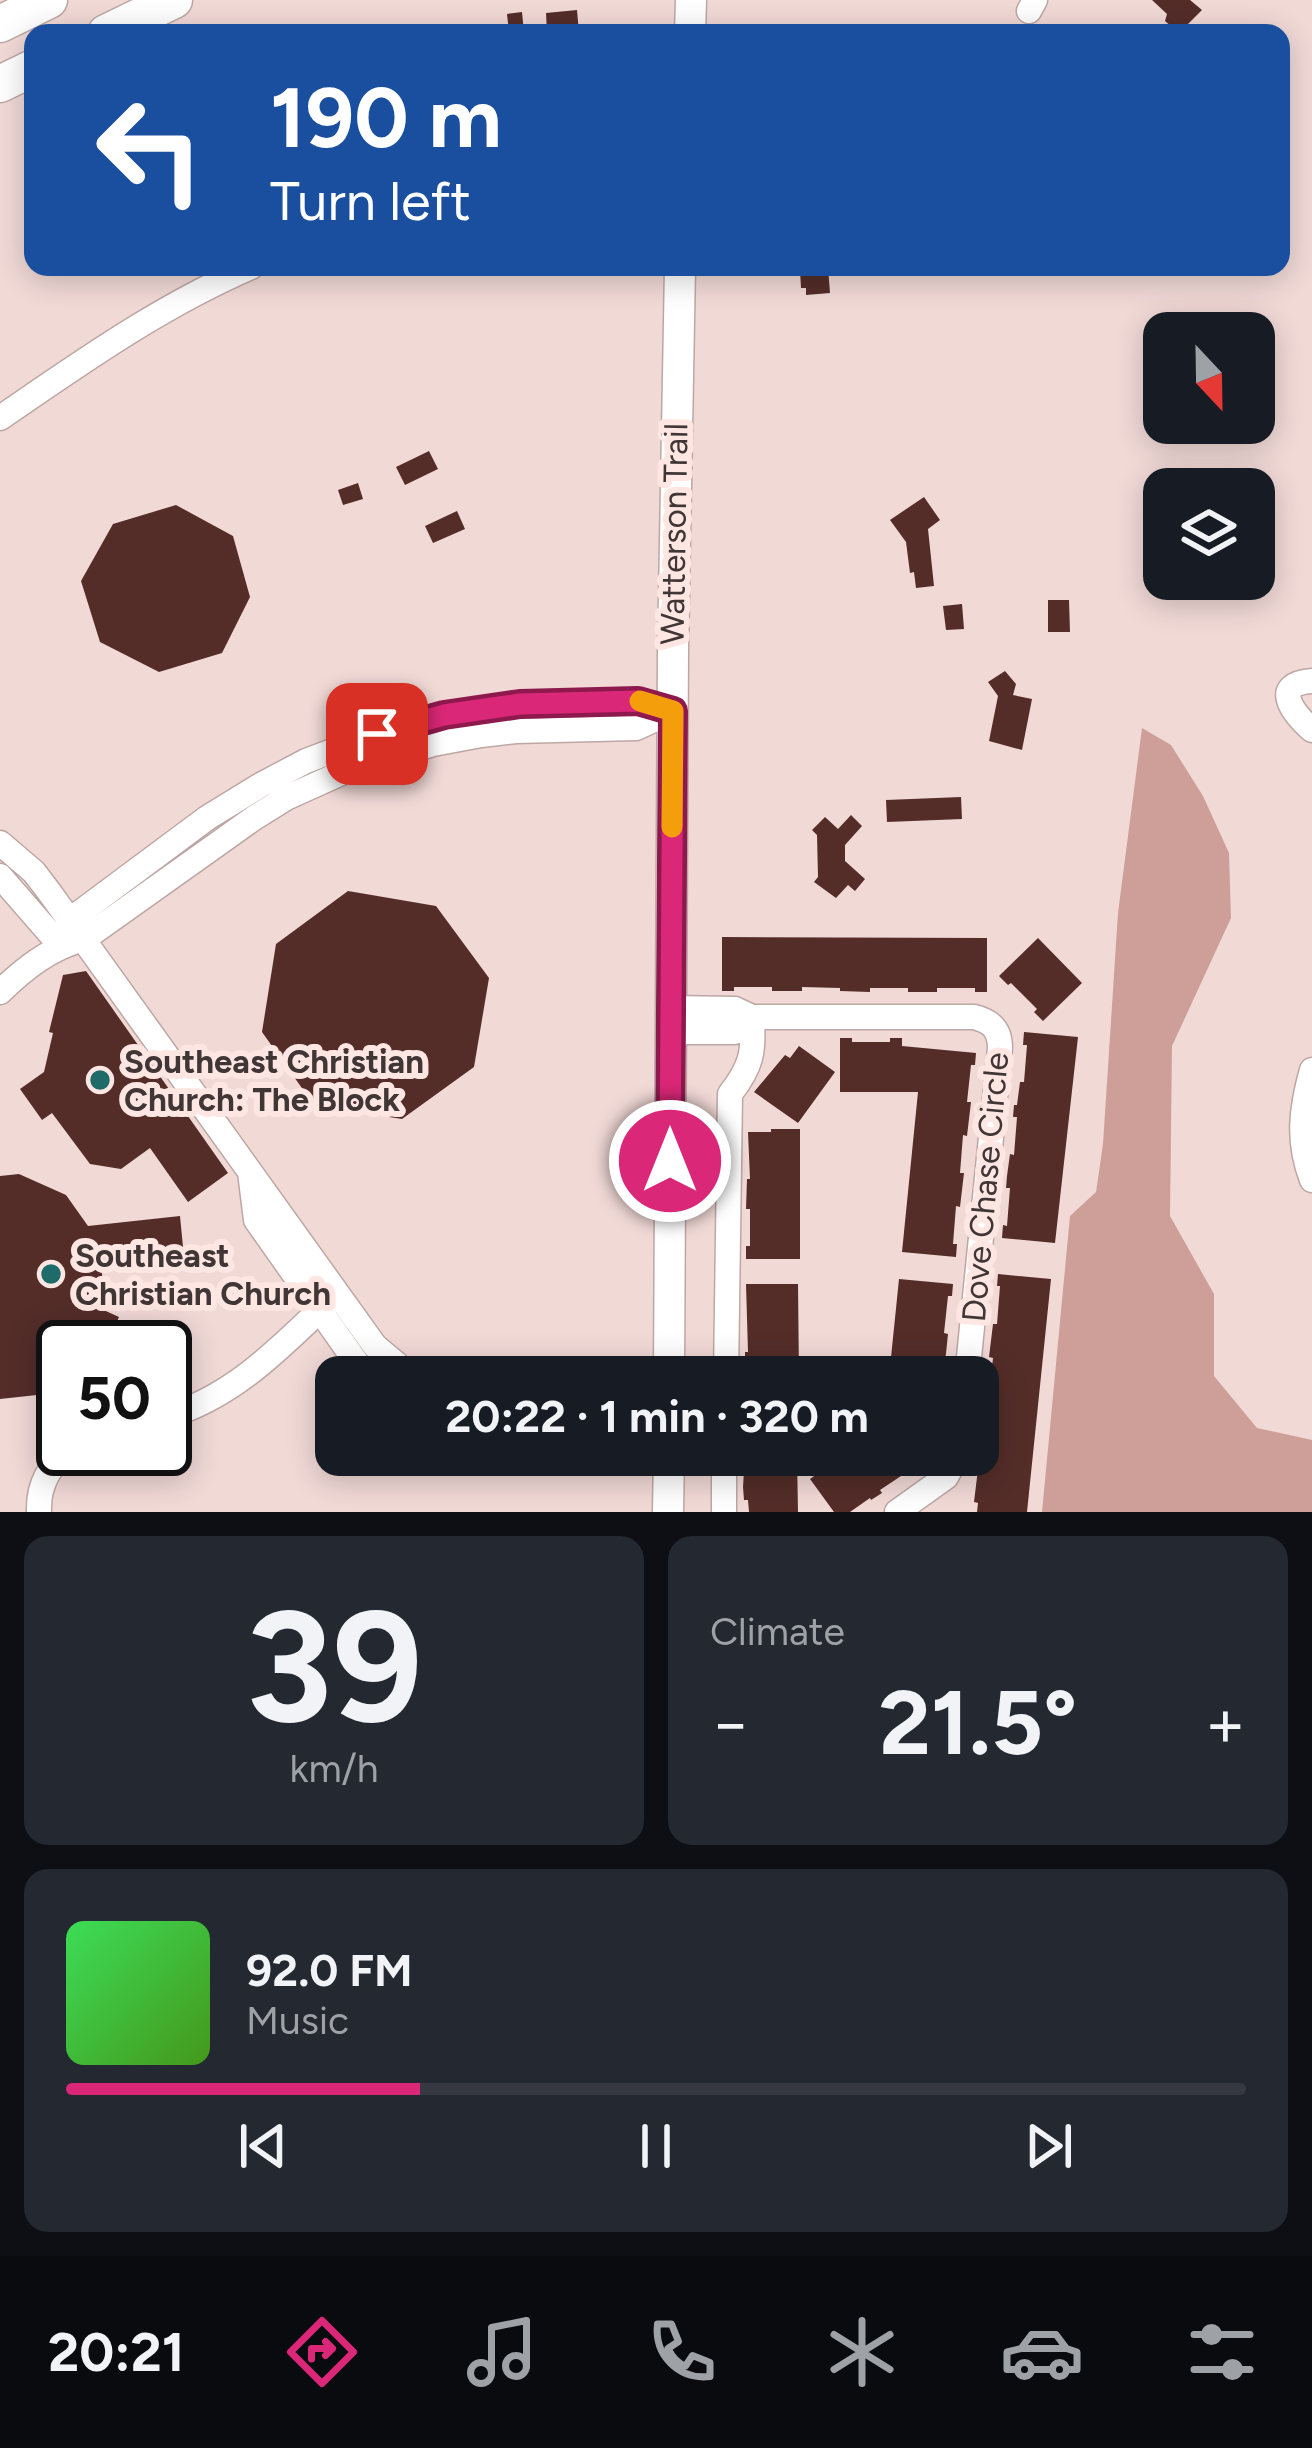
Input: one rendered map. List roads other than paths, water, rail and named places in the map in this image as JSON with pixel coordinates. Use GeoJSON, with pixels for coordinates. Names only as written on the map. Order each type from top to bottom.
{"type":"FeatureCollection","features":[{"type":"Feature","properties":{"kind":"highway"},"geometry":{"type":"LineString","coordinates":[[0,24],[49,0]]}},
{"type":"Feature","properties":{"kind":"highway"},"geometry":{"type":"LineString","coordinates":[[125,24],[174,0]]}},
{"type":"Feature","properties":{"kind":"main road","name":"Watterson Trail"},"geometry":{"type":"LineString","coordinates":[[669,1356],[680,276]]}},
{"type":"Feature","properties":{"kind":"main road"},"geometry":{"type":"LineString","coordinates":[[668,1476],[668,1512]]}},
{"type":"Feature","properties":{"kind":"street"},"geometry":{"type":"LineString","coordinates":[[0,418],[129,330],[233,276]]}},
{"type":"Feature","properties":{"kind":"street"},"geometry":{"type":"LineString","coordinates":[[1312,681],[1297,683],[1288,699],[1312,730]]}},
{"type":"Feature","properties":{"kind":"street"},"geometry":{"type":"LineString","coordinates":[[0,992],[71,935],[254,818],[348,770],[449,741],[516,731],[636,728],[673,711]]}},
{"type":"Feature","properties":{"kind":"street"},"geometry":{"type":"LineString","coordinates":[[0,843],[34,872],[71,935],[304,1245],[354,1356]]}},
{"type":"Feature","properties":{"kind":"street"},"geometry":{"type":"LineString","coordinates":[[0,876],[71,935]]}},
{"type":"Feature","properties":{"kind":"street","name":"Dove Chase Circle"},"geometry":{"type":"LineString","coordinates":[[671,1020],[735,1009],[752,1017],[974,1017],[995,1027],[1000,1048],[970,1356]]}},
{"type":"Feature","properties":{"kind":"street"},"geometry":{"type":"LineString","coordinates":[[725,1356],[730,1094],[752,1056],[752,1017]]}},
{"type":"Feature","properties":{"kind":"street"},"geometry":{"type":"LineString","coordinates":[[1312,1070],[1300,1128],[1312,1180]]}},
{"type":"Feature","properties":{"kind":"street"},"geometry":{"type":"LineString","coordinates":[[250,1170],[256,1220],[328,1302],[387,1356]]}},
{"type":"Feature","properties":{"kind":"street"},"geometry":{"type":"LineString","coordinates":[[256,1220],[304,1245]]}},
{"type":"Feature","properties":{"kind":"street"},"geometry":{"type":"LineString","coordinates":[[192,1407],[248,1376],[328,1302]]}},
{"type":"Feature","properties":{"kind":"street"},"geometry":{"type":"LineString","coordinates":[[40,1512],[41,1486],[47,1476]]}},
{"type":"Feature","properties":{"kind":"street"},"geometry":{"type":"LineString","coordinates":[[724,1476],[724,1512]]}},
{"type":"Feature","properties":{"kind":"street"},"geometry":{"type":"LineString","coordinates":[[897,1512],[947,1476]]}},
{"type":"Feature","properties":{"kind":"place","name":"Southeast Christian Church: The Block"},"geometry":{"type":"Point","coordinates":[100,1080]}},
{"type":"Feature","properties":{"kind":"place","name":"Southeast Christian Church"},"geometry":{"type":"Point","coordinates":[51,1274]}}]}
